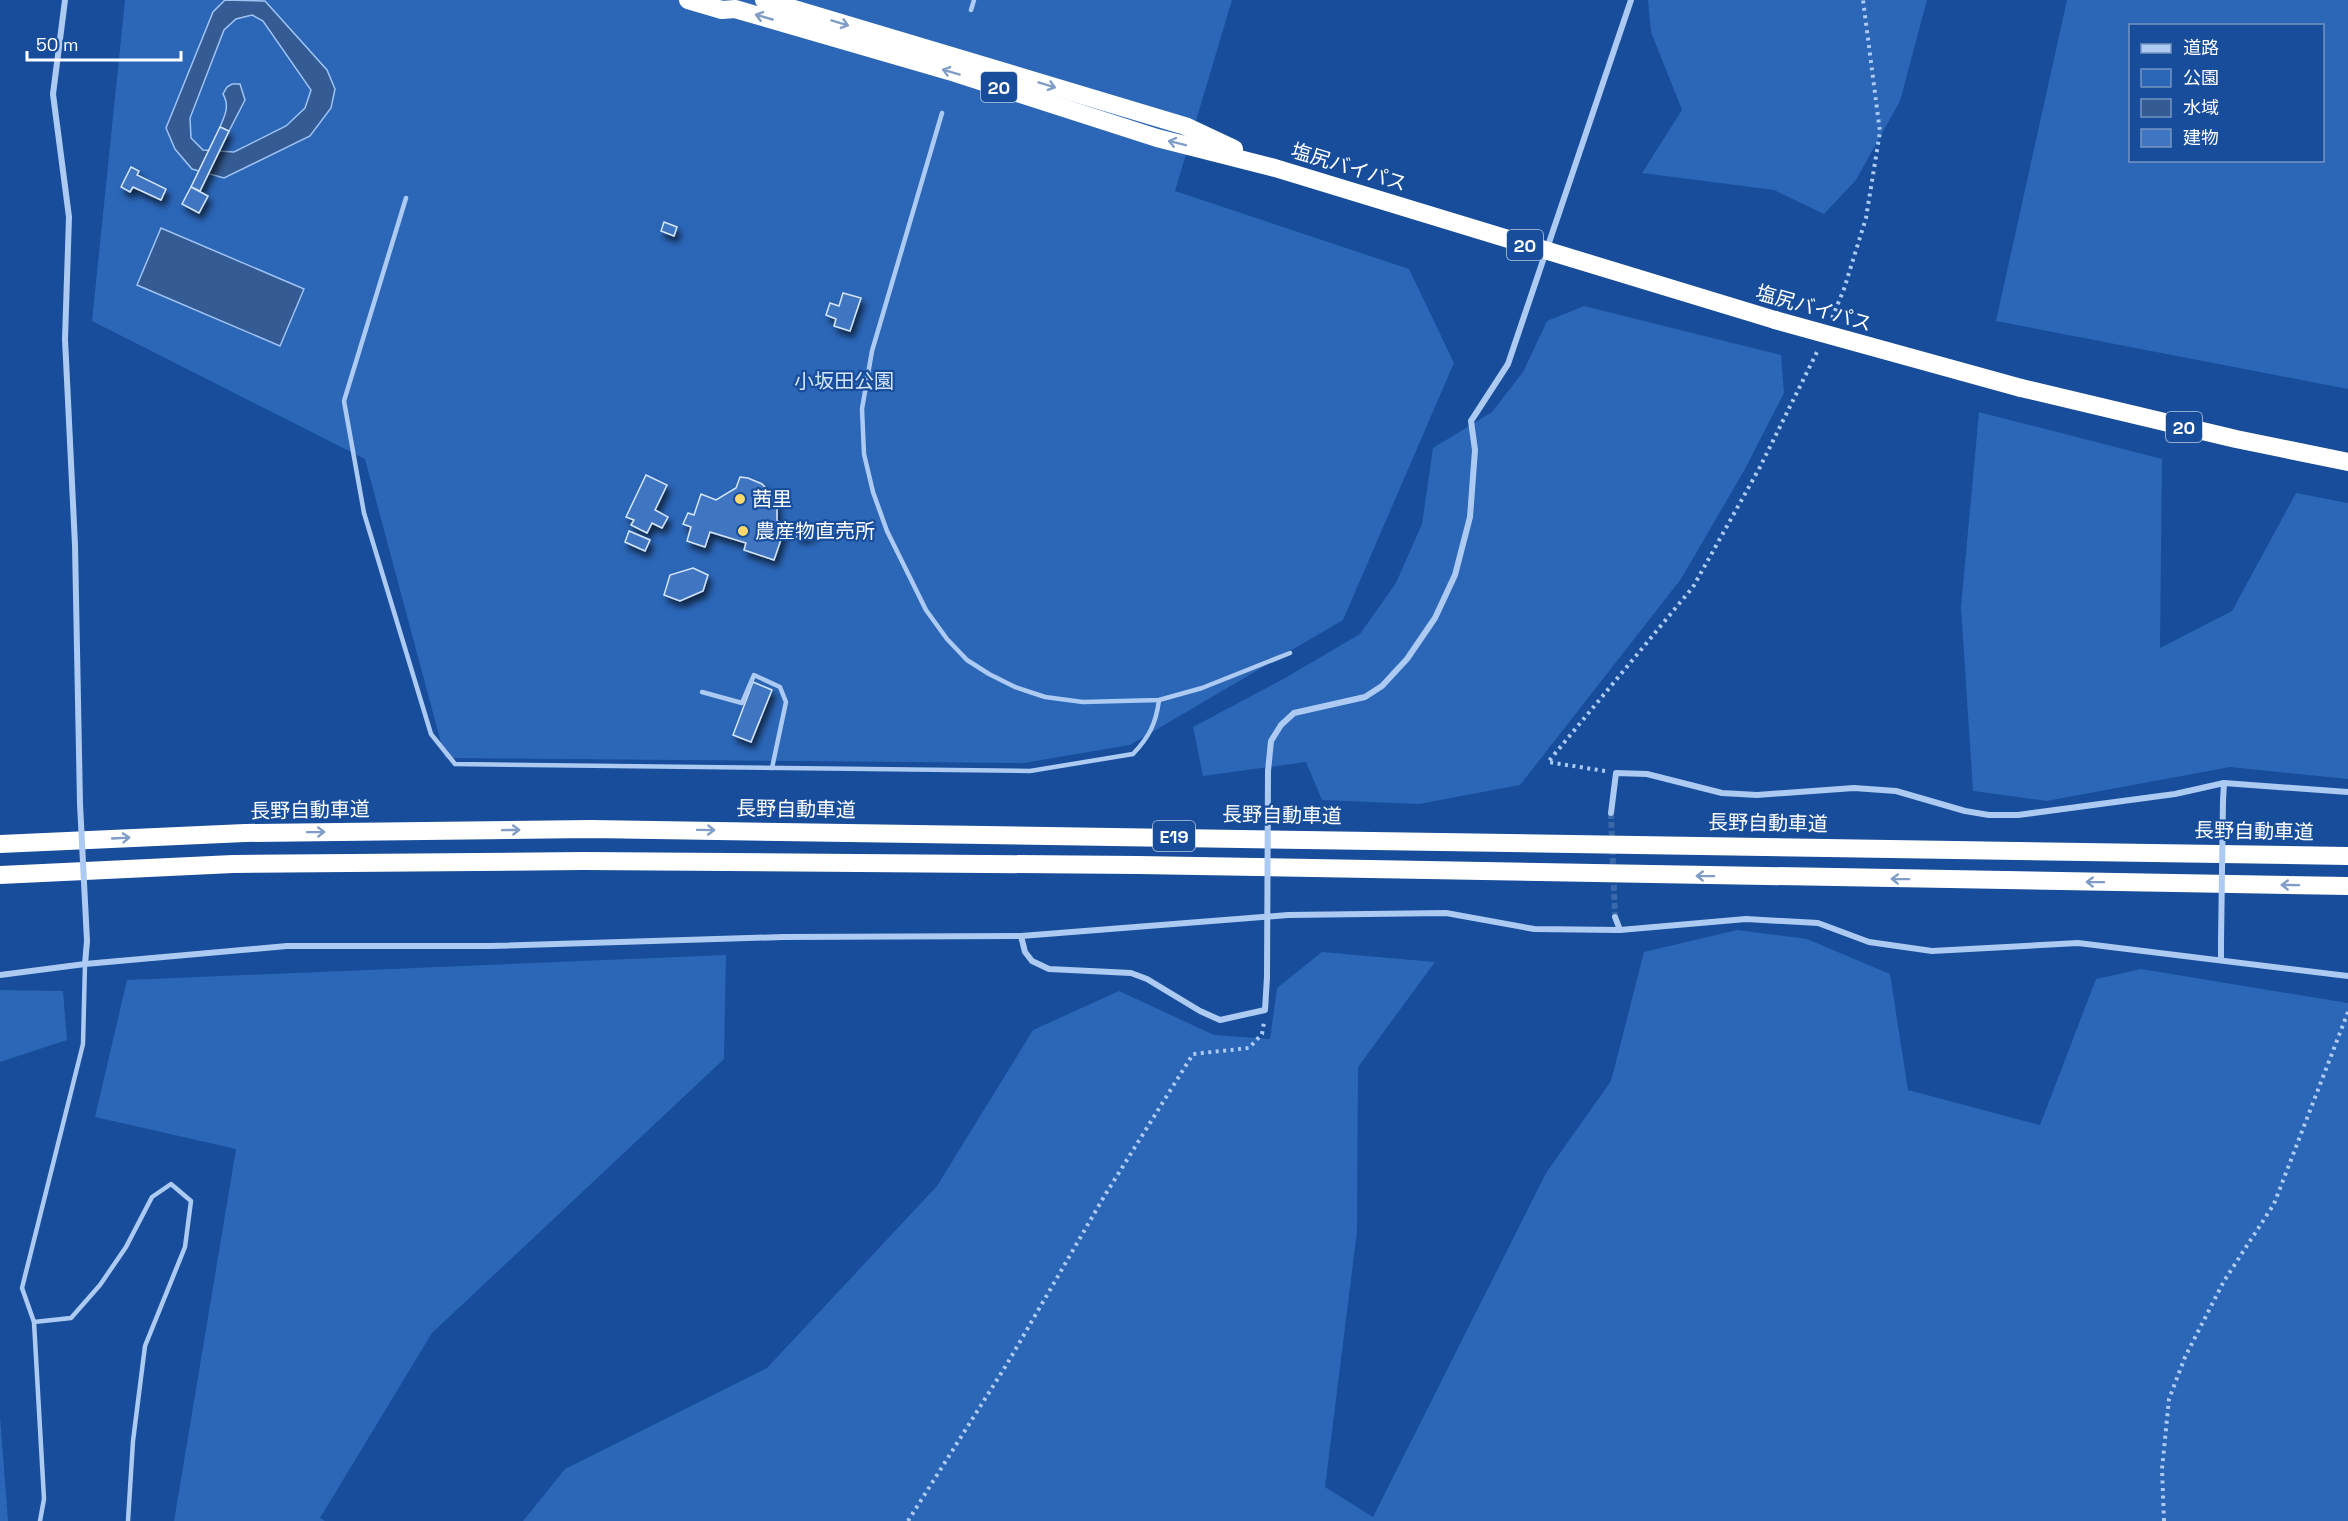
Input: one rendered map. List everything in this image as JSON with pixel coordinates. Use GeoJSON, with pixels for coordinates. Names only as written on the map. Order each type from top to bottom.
{"type":"FeatureCollection","features":[{"type":"Feature","properties":{"kind":"highway","name":"塩尻バイパス"},"geometry":{"type":"LineString","coordinates":[[688,0],[722,10],[735,9],[949,71],[1157,138],[1275,168],[1545,252],[1775,320],[2021,388],[2236,440],[2348,462]]}},
{"type":"Feature","properties":{"kind":"highway","name":"塩尻バイパス"},"geometry":{"type":"LineString","coordinates":[[764,0],[1185,126],[1275,168]]}},
{"type":"Feature","properties":{"kind":"highway","name":"長野自動車道"},"geometry":{"type":"LineString","coordinates":[[0,844],[245,833],[591,829],[2348,856]]}},
{"type":"Feature","properties":{"kind":"highway","name":"E19"},"geometry":{"type":"LineString","coordinates":[[0,874],[233,864],[594,861],[1149,865],[2348,886]]}},
{"type":"Feature","properties":{"kind":"street"},"geometry":{"type":"LineString","coordinates":[[65,0],[53,94],[69,217],[65,339],[75,545],[80,804],[87,940],[85,964]]}},
{"type":"Feature","properties":{"kind":"street"},"geometry":{"type":"LineString","coordinates":[[1021,936],[1025,952],[1032,961],[1049,969],[1131,973],[1147,979],[1200,1011],[1220,1020],[1265,1010],[1268,771],[1271,741],[1281,725],[1294,713],[1365,698],[1382,686],[1407,659],[1435,618],[1455,575],[1470,517],[1475,450],[1471,421],[1508,364],[1631,0]]}},
{"type":"Feature","properties":{"kind":"street"},"geometry":{"type":"LineString","coordinates":[[1611,813],[1616,773],[1647,774],[1722,793],[1745,794],[1854,788],[1896,791],[1965,811],[1989,815],[2029,813],[2175,794],[2224,783],[2348,792]]}},
{"type":"Feature","properties":{"kind":"street"},"geometry":{"type":"LineString","coordinates":[[2221,959],[2224,783]]}},
{"type":"Feature","properties":{"kind":"street"},"geometry":{"type":"LineString","coordinates":[[0,975],[85,964],[287,946],[490,946],[783,937],[1021,936],[1288,915],[1446,914],[1534,929],[1620,930],[1746,919],[1818,923],[1869,942],[1932,951],[2078,943],[2348,976]]}},
{"type":"Feature","properties":{"kind":"street"},"geometry":{"type":"LineString","coordinates":[[1615,917],[1620,930]]}},
{"type":"Feature","properties":{"kind":"lane"},"geometry":{"type":"LineString","coordinates":[[971,10],[974,0]]}},
{"type":"Feature","properties":{"kind":"lane"},"geometry":{"type":"LineString","coordinates":[[942,113],[872,351],[862,409],[864,454],[873,492],[887,531],[926,610],[947,639],[968,660],[989,674],[1015,687],[1046,697],[1083,702],[1159,700],[1202,688],[1290,653]]}},
{"type":"Feature","properties":{"kind":"lane"},"geometry":{"type":"LineString","coordinates":[[406,198],[344,400],[364,513],[431,734],[455,764],[1030,771],[1133,754],[1143,743],[1156,720],[1159,700]]}},
{"type":"Feature","properties":{"kind":"lane"},"geometry":{"type":"LineString","coordinates":[[702,693],[742,704],[754,675],[780,687],[786,702],[772,768]]}},
{"type":"Feature","properties":{"kind":"lane"},"geometry":{"type":"LineString","coordinates":[[40,1521],[44,1499],[34,1322],[22,1288],[82,1044],[85,964]]}},
{"type":"Feature","properties":{"kind":"lane"},"geometry":{"type":"LineString","coordinates":[[34,1322],[71,1318],[100,1285],[126,1247],[152,1197],[171,1184],[191,1201],[185,1247],[145,1346],[133,1441],[128,1521]]}},
{"type":"Feature","properties":{"kind":"path"},"geometry":{"type":"LineString","coordinates":[[1828,328],[1844,289],[1866,218],[1880,132],[1863,0]]}},
{"type":"Feature","properties":{"kind":"path"},"geometry":{"type":"LineString","coordinates":[[1616,773],[1548,762],[1693,587],[1760,467],[1820,347]]}},
{"type":"Feature","properties":{"kind":"path"},"geometry":{"type":"LineString","coordinates":[[908,1521],[1007,1364],[1105,1195],[1193,1054],[1249,1048],[1262,1034],[1265,1010]]}},
{"type":"Feature","properties":{"kind":"path"},"geometry":{"type":"LineString","coordinates":[[2164,1521],[2162,1468],[2169,1399],[2185,1357],[2224,1281],[2274,1204],[2348,1011]]}},
{"type":"Feature","properties":{"kind":"green space","name":"小坂田公園"},"geometry":{"type":"Polygon","coordinates":[[[125,0],[1232,0],[1175,191],[1409,269],[1454,363],[1343,620],[1130,745],[1024,763],[445,758],[365,459],[92,321],[125,0]]]}},
{"type":"Feature","properties":{"kind":"green space"},"geometry":{"type":"Polygon","coordinates":[[[1648,0],[1927,0],[1900,101],[1856,180],[1824,214],[1774,190],[1642,173],[1682,110],[1651,32],[1648,0]]]}},
{"type":"Feature","properties":{"kind":"green space"},"geometry":{"type":"Polygon","coordinates":[[[2067,0],[2348,0],[2348,389],[1996,321],[2067,0]]]}},
{"type":"Feature","properties":{"kind":"green space"},"geometry":{"type":"Polygon","coordinates":[[[1584,306],[1781,355],[1784,393],[1745,469],[1681,579],[1520,785],[1419,804],[1322,800],[1306,762],[1203,776],[1193,727],[1285,678],[1360,634],[1396,583],[1422,524],[1433,448],[1492,412],[1523,372],[1547,321],[1584,306]]]}},
{"type":"Feature","properties":{"kind":"green space"},"geometry":{"type":"Polygon","coordinates":[[[1979,412],[2162,459],[2160,648],[2232,611],[2296,493],[2348,503],[2348,779],[2230,767],[2047,801],[1973,791],[1961,607],[1979,412]]]}},
{"type":"Feature","properties":{"kind":"green space"},"geometry":{"type":"Polygon","coordinates":[[[1737,930],[1807,939],[1890,974],[1908,1090],[2040,1125],[2096,979],[2141,969],[2348,1003],[2348,1521],[523,1521],[565,1469],[767,1368],[937,1186],[1033,1030],[1119,991],[1214,1035],[1270,1039],[1277,988],[1322,952],[1435,962],[1358,1067],[1357,1231],[1325,1487],[1373,1517],[1546,1173],[1611,1081],[1644,952],[1737,930]]]}},
{"type":"Feature","properties":{"kind":"green space"},"geometry":{"type":"Polygon","coordinates":[[[726,955],[724,1059],[432,1333],[320,1518],[325,1521],[174,1521],[236,1149],[95,1117],[127,980],[726,955]]]}},
{"type":"Feature","properties":{"kind":"green space"},"geometry":{"type":"Polygon","coordinates":[[[0,990],[63,991],[67,1040],[0,1062],[0,990]]]}},
{"type":"Feature","properties":{"kind":"green space"},"geometry":{"type":"Polygon","coordinates":[[[0,1416],[8,1521],[0,1521],[0,1416]]]}},
{"type":"Feature","properties":{"kind":"water"},"geometry":{"type":"Polygon","coordinates":[[[225,0],[265,1],[327,70],[335,89],[331,108],[310,136],[224,178],[192,169],[175,149],[166,128],[213,12],[225,0]],[[252,15],[236,19],[224,30],[190,118],[191,138],[203,150],[234,152],[286,126],[305,108],[311,90],[263,21],[252,15]]]}},
{"type":"Feature","properties":{"kind":"water"},"geometry":{"type":"Polygon","coordinates":[[[232,84],[240,84],[245,100],[229,131],[220,127],[226,107],[223,94],[232,84]]]}},
{"type":"Feature","properties":{"kind":"water"},"geometry":{"type":"Polygon","coordinates":[[[161,228],[304,289],[280,346],[137,285],[161,228]]]}},
{"type":"Feature","properties":{"kind":"building"},"geometry":{"type":"Polygon","coordinates":[[[220,127],[229,131],[200,191],[191,187],[220,127]]]}},
{"type":"Feature","properties":{"kind":"building"},"geometry":{"type":"Polygon","coordinates":[[[131,167],[139,171],[137,175],[166,189],[161,200],[133,187],[130,192],[121,187],[131,167]]]}},
{"type":"Feature","properties":{"kind":"building"},"geometry":{"type":"Polygon","coordinates":[[[191,187],[208,196],[199,213],[182,204],[191,187]]]}},
{"type":"Feature","properties":{"kind":"building"},"geometry":{"type":"Polygon","coordinates":[[[664,222],[677,227],[674,236],[661,231],[664,222]]]}},
{"type":"Feature","properties":{"kind":"building"},"geometry":{"type":"Polygon","coordinates":[[[843,293],[861,298],[850,331],[834,326],[836,319],[826,315],[830,303],[839,306],[843,293]]]}},
{"type":"Feature","properties":{"kind":"building"},"geometry":{"type":"Polygon","coordinates":[[[646,475],[667,485],[655,510],[668,517],[662,528],[652,523],[647,533],[631,525],[634,520],[626,517],[646,475]]]}},
{"type":"Feature","properties":{"kind":"building"},"geometry":{"type":"Polygon","coordinates":[[[740,477],[762,484],[773,496],[777,505],[777,521],[786,525],[774,560],[744,550],[746,543],[710,532],[705,547],[687,541],[691,527],[683,524],[688,513],[694,515],[701,494],[716,500],[736,488],[740,477]]]}},
{"type":"Feature","properties":{"kind":"building"},"geometry":{"type":"Polygon","coordinates":[[[810,526],[811,536],[797,537],[797,528],[810,526]]]}},
{"type":"Feature","properties":{"kind":"building"},"geometry":{"type":"Polygon","coordinates":[[[629,531],[650,540],[645,551],[625,542],[629,531]]]}},
{"type":"Feature","properties":{"kind":"building"},"geometry":{"type":"Polygon","coordinates":[[[693,568],[708,575],[703,591],[680,601],[664,595],[670,575],[693,568]]]}},
{"type":"Feature","properties":{"kind":"building"},"geometry":{"type":"Polygon","coordinates":[[[753,682],[772,690],[751,742],[733,735],[753,682]]]}},
{"type":"Feature","properties":{"kind":"tunnel"},"geometry":{"type":"LineString","coordinates":[[1611,813],[1615,917]]}},
{"type":"Feature","properties":{"kind":"place","name":"茜里"},"geometry":{"type":"Point","coordinates":[740,499]}},
{"type":"Feature","properties":{"kind":"place","name":"農産物直売所"},"geometry":{"type":"Point","coordinates":[743,531]}}]}
